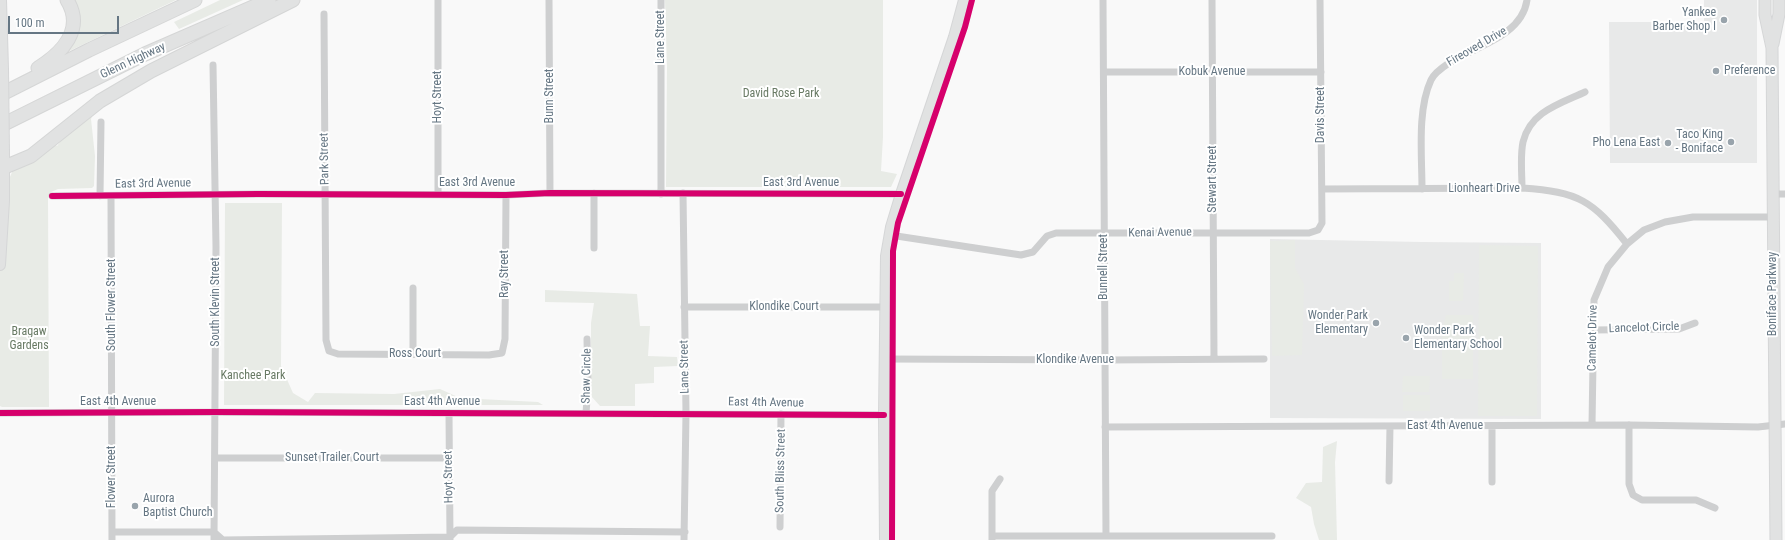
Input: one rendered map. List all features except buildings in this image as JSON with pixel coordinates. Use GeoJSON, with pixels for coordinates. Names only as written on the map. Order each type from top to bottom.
{"type":"FeatureCollection","features":[{"type":"Feature","properties":{"kind":"highway"},"geometry":{"type":"LineString","coordinates":[[0,90],[47,62],[67,42],[74,24],[71,7],[67,0]]}},
{"type":"Feature","properties":{"kind":"highway"},"geometry":{"type":"LineString","coordinates":[[0,95],[89,50],[195,0]]}},
{"type":"Feature","properties":{"kind":"highway","name":"Glenn Highway"},"geometry":{"type":"LineString","coordinates":[[0,126],[146,54],[269,0]]}},
{"type":"Feature","properties":{"kind":"highway"},"geometry":{"type":"LineString","coordinates":[[3,168],[31,156],[100,101],[144,75],[293,0]]}},
{"type":"Feature","properties":{"kind":"main road","name":"Boniface Parkway"},"geometry":{"type":"LineString","coordinates":[[1765,0],[1765,15],[1772,48]]}},
{"type":"Feature","properties":{"kind":"main road","name":"Boniface Parkway"},"geometry":{"type":"LineString","coordinates":[[1776,540],[1780,425],[1772,217],[1772,48],[1779,14],[1779,0]]}},
{"type":"Feature","properties":{"kind":"street"},"geometry":{"type":"LineString","coordinates":[[0,265],[4,152],[1,0]]}},
{"type":"Feature","properties":{"kind":"street","name":"Hoyt Street"},"geometry":{"type":"LineString","coordinates":[[438,0],[438,194]]}},
{"type":"Feature","properties":{"kind":"street","name":"Bunn Street"},"geometry":{"type":"LineString","coordinates":[[549,0],[550,193]]}},
{"type":"Feature","properties":{"kind":"street","name":"Lane Street"},"geometry":{"type":"LineString","coordinates":[[661,0],[661,194]]}},
{"type":"Feature","properties":{"kind":"street"},"geometry":{"type":"LineString","coordinates":[[885,540],[884,415],[886,256],[901,194],[954,37],[964,0]]}},
{"type":"Feature","properties":{"kind":"street","name":"Bunnell Street"},"geometry":{"type":"LineString","coordinates":[[1103,0],[1106,535]]}},
{"type":"Feature","properties":{"kind":"street","name":"Stewart Street"},"geometry":{"type":"LineString","coordinates":[[1212,0],[1214,358]]}},
{"type":"Feature","properties":{"kind":"street","name":"Davis Street"},"geometry":{"type":"LineString","coordinates":[[1318,230],[1322,223],[1320,0]]}},
{"type":"Feature","properties":{"kind":"street","name":"Fireoved Drive"},"geometry":{"type":"LineString","coordinates":[[1422,189],[1422,116],[1425,96],[1432,78],[1444,67],[1461,56],[1506,33],[1519,18],[1527,0]]}},
{"type":"Feature","properties":{"kind":"street","name":"Park Street"},"geometry":{"type":"LineString","coordinates":[[324,14],[326,340],[329,351]]}},
{"type":"Feature","properties":{"kind":"street","name":"South Klevin Street"},"geometry":{"type":"LineString","coordinates":[[213,65],[216,194],[216,412],[214,421],[214,536]]}},
{"type":"Feature","properties":{"kind":"street","name":"Kobuk Avenue"},"geometry":{"type":"LineString","coordinates":[[1104,72],[1321,72]]}},
{"type":"Feature","properties":{"kind":"street"},"geometry":{"type":"LineString","coordinates":[[1522,188],[1522,143],[1528,127],[1537,116],[1548,109],[1584,92]]}},
{"type":"Feature","properties":{"kind":"street"},"geometry":{"type":"LineString","coordinates":[[100,196],[101,122]]}},
{"type":"Feature","properties":{"kind":"street","name":"Lionheart Drive"},"geometry":{"type":"LineString","coordinates":[[1322,189],[1522,188],[1553,190],[1590,204],[1604,216],[1627,244]]}},
{"type":"Feature","properties":{"kind":"street","name":"East 3rd Avenue"},"geometry":{"type":"LineString","coordinates":[[52,196],[550,193],[901,194]]}},
{"type":"Feature","properties":{"kind":"street"},"geometry":{"type":"LineString","coordinates":[[594,193],[594,248]]}},
{"type":"Feature","properties":{"kind":"street","name":"Lane Street"},"geometry":{"type":"LineString","coordinates":[[684,193],[686,413],[684,536]]}},
{"type":"Feature","properties":{"kind":"street","name":"Ray Street"},"geometry":{"type":"LineString","coordinates":[[502,353],[505,339],[506,194]]}},
{"type":"Feature","properties":{"kind":"street"},"geometry":{"type":"LineString","coordinates":[[1772,194],[1785,194]]}},
{"type":"Feature","properties":{"kind":"street","name":"South Flower Street"},"geometry":{"type":"LineString","coordinates":[[111,196],[112,413]]}},
{"type":"Feature","properties":{"kind":"street","name":"Camelot Drive"},"geometry":{"type":"LineString","coordinates":[[1592,426],[1594,300],[1608,267],[1627,244],[1644,230],[1665,222],[1686,218],[1772,217]]}},
{"type":"Feature","properties":{"kind":"street","name":"Kenai Avenue"},"geometry":{"type":"LineString","coordinates":[[890,235],[1021,255],[1033,252],[1047,236],[1056,233],[1309,232],[1318,230]]}},
{"type":"Feature","properties":{"kind":"street"},"geometry":{"type":"LineString","coordinates":[[413,288],[413,354]]}},
{"type":"Feature","properties":{"kind":"street","name":"Klondike Court"},"geometry":{"type":"LineString","coordinates":[[684,307],[885,307]]}},
{"type":"Feature","properties":{"kind":"street","name":"Lancelot Circle"},"geometry":{"type":"LineString","coordinates":[[1593,330],[1679,330],[1695,323]]}},
{"type":"Feature","properties":{"kind":"street","name":"Shaw Circle"},"geometry":{"type":"LineString","coordinates":[[586,414],[588,386],[587,339]]}},
{"type":"Feature","properties":{"kind":"street","name":"Ross Court"},"geometry":{"type":"LineString","coordinates":[[329,351],[338,354],[489,355],[502,353]]}},
{"type":"Feature","properties":{"kind":"street","name":"Klondike Avenue"},"geometry":{"type":"LineString","coordinates":[[885,359],[1264,359]]}},
{"type":"Feature","properties":{"kind":"street","name":"East 4th Avenue"},"geometry":{"type":"LineString","coordinates":[[0,413],[686,413],[884,415]]}},
{"type":"Feature","properties":{"kind":"street","name":"Flower Street"},"geometry":{"type":"LineString","coordinates":[[112,413],[112,540]]}},
{"type":"Feature","properties":{"kind":"street","name":"Hoyt Street"},"geometry":{"type":"LineString","coordinates":[[448,413],[450,539]]}},
{"type":"Feature","properties":{"kind":"street","name":"South Bliss Street"},"geometry":{"type":"LineString","coordinates":[[780,527],[782,414]]}},
{"type":"Feature","properties":{"kind":"street"},"geometry":{"type":"LineString","coordinates":[[1629,425],[1629,484],[1633,495],[1642,500],[1696,500],[1715,508]]}},
{"type":"Feature","properties":{"kind":"street","name":"East 4th Avenue"},"geometry":{"type":"LineString","coordinates":[[1105,428],[1780,425]]}},
{"type":"Feature","properties":{"kind":"street"},"geometry":{"type":"LineString","coordinates":[[1389,481],[1390,426]]}},
{"type":"Feature","properties":{"kind":"street"},"geometry":{"type":"LineString","coordinates":[[1492,426],[1492,482]]}},
{"type":"Feature","properties":{"kind":"street","name":"Sunset Trailer Court"},"geometry":{"type":"LineString","coordinates":[[214,458],[449,458]]}},
{"type":"Feature","properties":{"kind":"street"},"geometry":{"type":"LineString","coordinates":[[1000,479],[992,491],[992,538],[1106,535],[1272,536]]}},
{"type":"Feature","properties":{"kind":"street"},"geometry":{"type":"LineString","coordinates":[[112,532],[214,536],[223,540],[450,539],[457,530],[684,536]]}},
{"type":"Feature","properties":{"kind":"shaded area"},"geometry":{"type":"Polygon","coordinates":[[[1704,0],[1757,0],[1757,163],[1610,163],[1609,22],[1704,22],[1704,0]]]}},
{"type":"Feature","properties":{"kind":"shaded area","name":"Wonder Park Elementary School"},"geometry":{"type":"Polygon","coordinates":[[[1270,239],[1541,243],[1541,419],[1270,418],[1270,239]]]}},
{"type":"Feature","properties":{"kind":"green space"},"geometry":{"type":"Polygon","coordinates":[[[74,0],[176,0],[61,55],[72,42],[78,30],[79,24],[77,9],[74,0]]]}},
{"type":"Feature","properties":{"kind":"green space"},"geometry":{"type":"Polygon","coordinates":[[[220,0],[243,0],[179,29],[174,22],[220,0]]]}},
{"type":"Feature","properties":{"kind":"green space","name":"David Rose Park"},"geometry":{"type":"Polygon","coordinates":[[[665,0],[883,0],[883,137],[881,171],[897,174],[891,187],[666,187],[667,66],[665,0]]]}},
{"type":"Feature","properties":{"kind":"green space","name":"Bragaw Gardens"},"geometry":{"type":"Polygon","coordinates":[[[93,114],[91,119],[95,156],[94,186],[92,188],[58,189],[51,192],[48,198],[49,407],[2,407],[0,406],[0,194],[8,193],[9,179],[13,170],[54,143],[57,146],[73,125],[93,114]]]}},
{"type":"Feature","properties":{"kind":"green space","name":"Kanchee Park"},"geometry":{"type":"Polygon","coordinates":[[[225,203],[282,203],[281,366],[293,393],[308,402],[315,393],[394,394],[440,389],[460,398],[538,402],[543,405],[224,405],[225,203]]]}},
{"type":"Feature","properties":{"kind":"green space"},"geometry":{"type":"Polygon","coordinates":[[[1295,240],[1295,268],[1304,284],[1302,355],[1272,356],[1270,241],[1295,240]]]}},
{"type":"Feature","properties":{"kind":"green space"},"geometry":{"type":"Polygon","coordinates":[[[1479,245],[1538,246],[1537,416],[1478,416],[1479,245]]]}},
{"type":"Feature","properties":{"kind":"green space"},"geometry":{"type":"Polygon","coordinates":[[[1454,273],[1464,273],[1463,301],[1449,301],[1449,281],[1454,281],[1454,273]]]}},
{"type":"Feature","properties":{"kind":"green space"},"geometry":{"type":"Polygon","coordinates":[[[545,290],[637,294],[640,326],[650,326],[648,356],[677,357],[678,366],[654,367],[654,383],[635,384],[635,406],[600,406],[591,396],[591,323],[594,303],[545,302],[545,290]]]}},
{"type":"Feature","properties":{"kind":"green space"},"geometry":{"type":"Polygon","coordinates":[[[1446,315],[1473,315],[1473,379],[1442,379],[1442,332],[1446,315]]]}},
{"type":"Feature","properties":{"kind":"green space"},"geometry":{"type":"Polygon","coordinates":[[[1403,376],[1430,376],[1429,392],[1402,392],[1403,376]]]}},
{"type":"Feature","properties":{"kind":"green space"},"geometry":{"type":"Polygon","coordinates":[[[1403,395],[1430,395],[1430,411],[1403,411],[1403,395]]]}},
{"type":"Feature","properties":{"kind":"green space"},"geometry":{"type":"Polygon","coordinates":[[[1337,441],[1335,462],[1337,540],[1319,540],[1311,507],[1296,498],[1306,483],[1322,482],[1323,447],[1337,441]]]}},
{"type":"Feature","properties":{"kind":"cycle path"},"geometry":{"type":"LineString","coordinates":[[892,540],[893,251],[898,223],[965,27],[972,0]]}},
{"type":"Feature","properties":{"kind":"cycle path"},"geometry":{"type":"LineString","coordinates":[[52,196],[258,194],[506,195],[550,193],[901,194]]}},
{"type":"Feature","properties":{"kind":"cycle path"},"geometry":{"type":"LineString","coordinates":[[0,413],[216,412],[884,415]]}},
{"type":"Feature","properties":{"kind":"place","name":"Yankee Barber Shop I"},"geometry":{"type":"Point","coordinates":[1724,20]}},
{"type":"Feature","properties":{"kind":"place","name":"Preference"},"geometry":{"type":"Point","coordinates":[1716,71]}},
{"type":"Feature","properties":{"kind":"place","name":"Taco King - Boniface"},"geometry":{"type":"Point","coordinates":[1731,142]}},
{"type":"Feature","properties":{"kind":"place","name":"Pho Lena East"},"geometry":{"type":"Point","coordinates":[1668,143]}},
{"type":"Feature","properties":{"kind":"place","name":"Wonder Park Elementary"},"geometry":{"type":"Point","coordinates":[1376,323]}},
{"type":"Feature","properties":{"kind":"place","name":"Wonder Park Elementary School"},"geometry":{"type":"Point","coordinates":[1406,338]}},
{"type":"Feature","properties":{"kind":"place","name":"Aurora Baptist Church"},"geometry":{"type":"Point","coordinates":[135,506]}}]}
